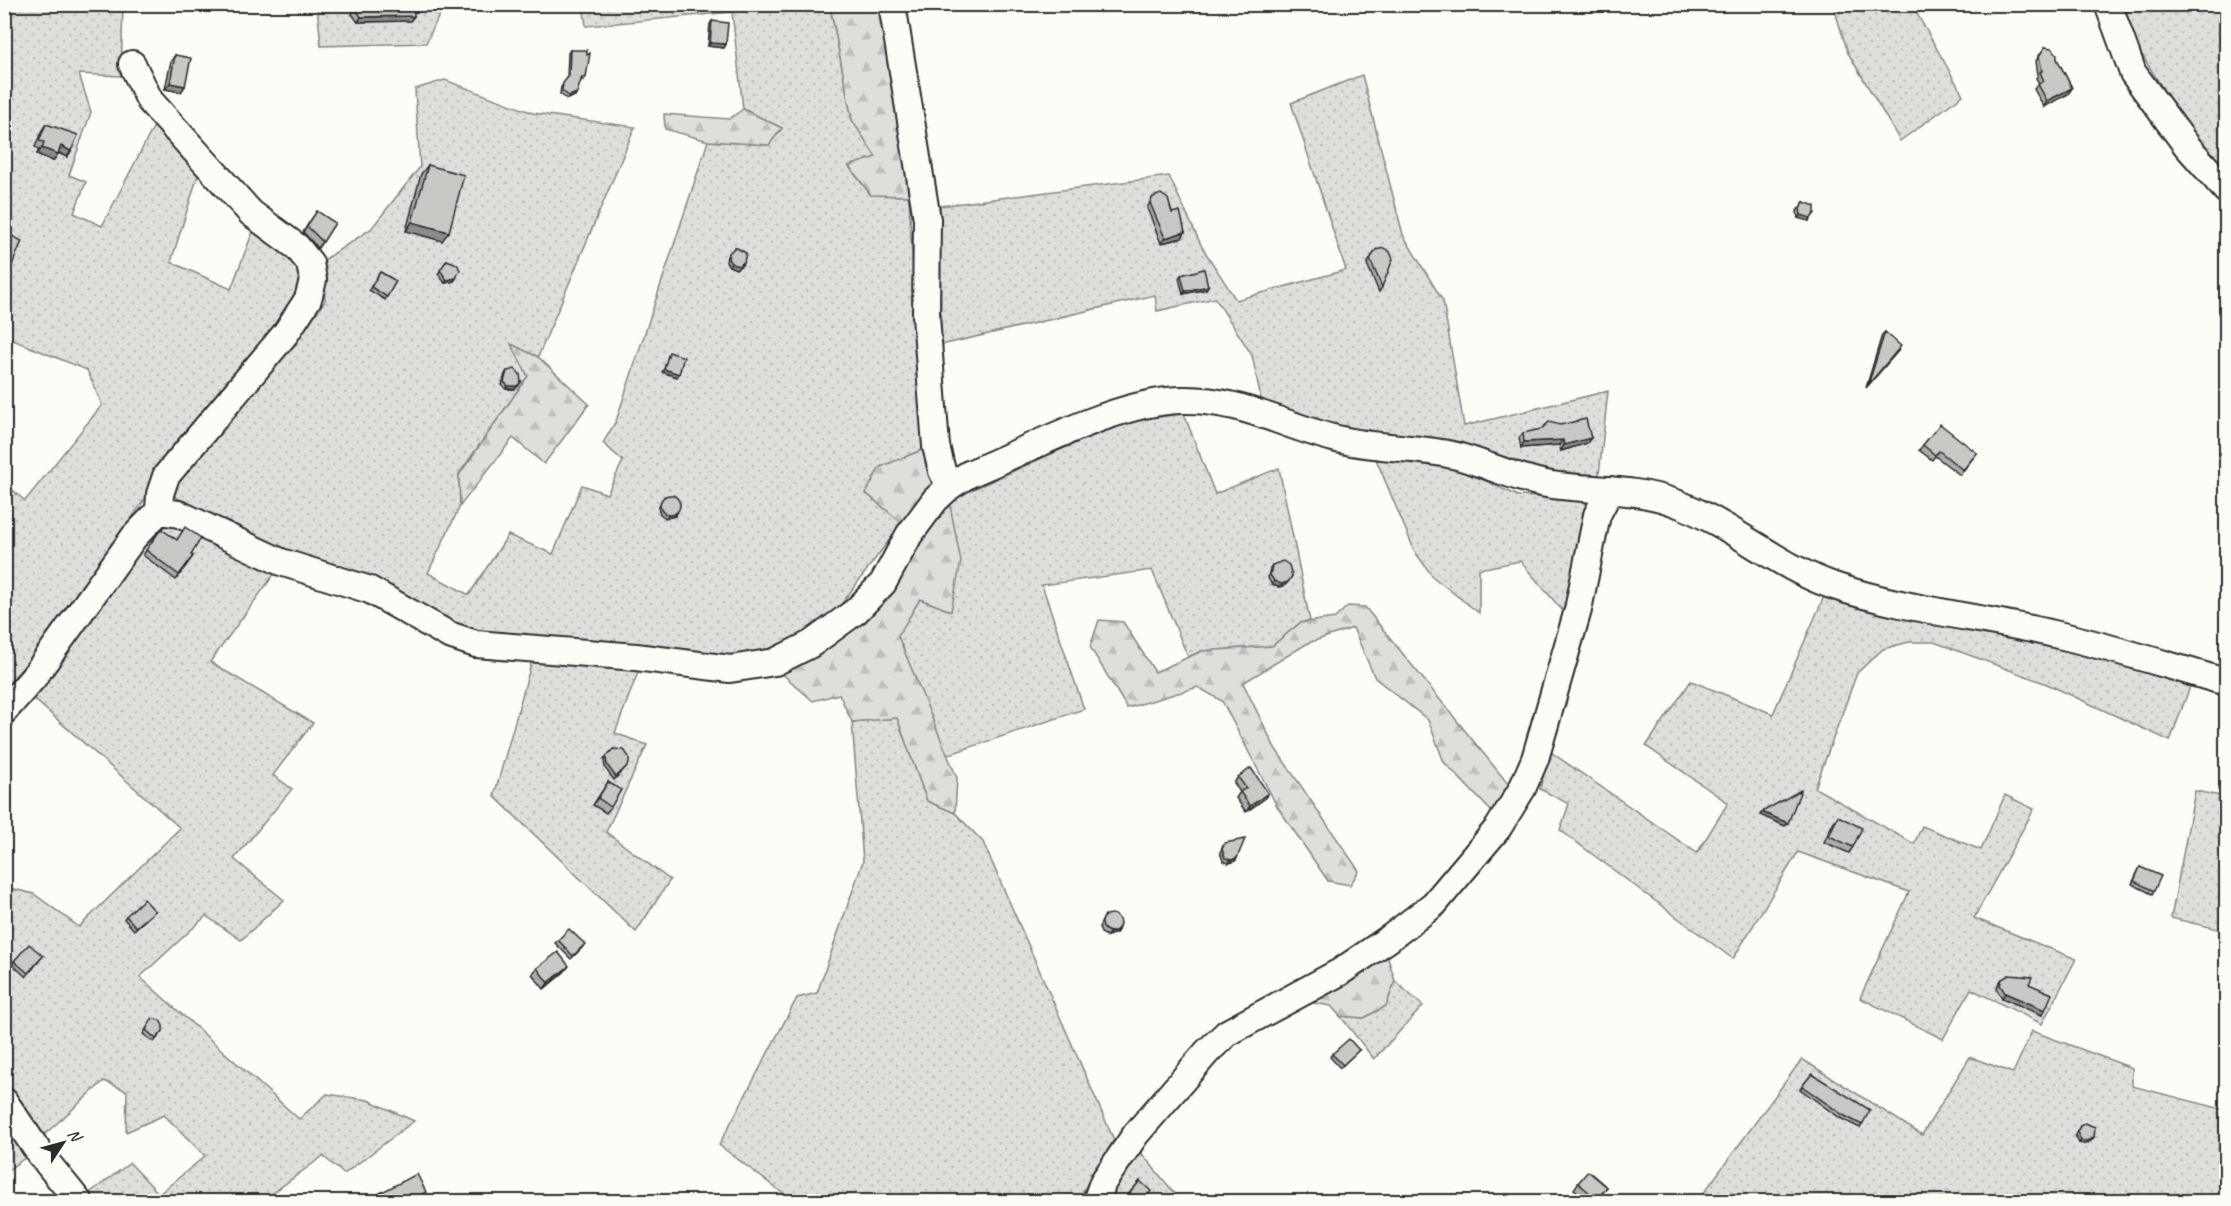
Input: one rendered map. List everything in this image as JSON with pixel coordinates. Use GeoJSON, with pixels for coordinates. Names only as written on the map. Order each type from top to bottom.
{"type":"FeatureCollection","features":[{"type":"Feature","properties":{"kind":"street"},"geometry":{"type":"LineString","coordinates":[[892,4],[927,219],[926,316],[936,446],[942,471],[950,486]]}},
{"type":"Feature","properties":{"kind":"street"},"geometry":{"type":"LineString","coordinates":[[2108,4],[2133,73],[2187,146],[2226,190]]}},
{"type":"Feature","properties":{"kind":"street"},"geometry":{"type":"LineString","coordinates":[[4,711],[33,678],[134,537],[159,511],[160,494],[166,476],[286,333],[308,299],[313,280],[310,263],[297,247],[251,213],[150,102],[132,64]]}},
{"type":"Feature","properties":{"kind":"street"},"geometry":{"type":"LineString","coordinates":[[159,511],[179,514],[280,562],[370,590],[449,635],[477,644],[636,657],[730,669],[775,662],[811,644],[856,612],[883,583],[909,535],[935,501],[950,486],[969,474],[1121,410],[1152,402],[1211,400],[1248,407],[1285,424],[1337,440],[1458,456],[1508,475],[1552,485],[1610,489],[1672,502],[1700,513],[1808,575],[1836,586],[1922,609],[2056,634],[2226,682]]}},
{"type":"Feature","properties":{"kind":"street"},"geometry":{"type":"LineString","coordinates":[[1096,1202],[1103,1182],[1136,1134],[1207,1052],[1227,1033],[1340,972],[1390,938],[1434,903],[1498,828],[1522,789],[1535,759],[1578,610],[1597,514],[1610,489]]}},
{"type":"Feature","properties":{"kind":"street"},"geometry":{"type":"LineString","coordinates":[[4,1101],[40,1154],[79,1202]]}},
{"type":"Feature","properties":{"kind":"green space"},"geometry":{"type":"Polygon","coordinates":[[[5,5],[123,5],[121,76],[79,74],[91,112],[69,175],[86,182],[74,213],[102,226],[155,124],[198,175],[171,262],[231,289],[255,226],[302,268],[303,289],[258,348],[153,471],[145,499],[40,648],[5,688],[5,483],[25,501],[102,405],[87,370],[13,340],[5,333],[5,5]]]}},
{"type":"Feature","properties":{"kind":"green space"},"geometry":{"type":"Polygon","coordinates":[[[317,5],[444,5],[426,43],[321,46],[317,5]]]}},
{"type":"Feature","properties":{"kind":"green space"},"geometry":{"type":"Polygon","coordinates":[[[583,5],[830,5],[852,120],[877,158],[849,167],[871,195],[909,196],[922,450],[880,467],[866,493],[902,523],[837,610],[787,644],[739,658],[486,635],[452,626],[386,584],[305,561],[207,517],[173,495],[177,479],[325,301],[324,260],[371,229],[420,167],[415,89],[445,80],[533,113],[635,127],[538,357],[512,345],[528,376],[459,474],[460,506],[428,573],[469,595],[508,535],[553,554],[582,485],[607,494],[623,461],[603,443],[616,421],[708,141],[769,145],[782,128],[743,109],[732,12],[586,26],[583,5]]]}},
{"type":"Feature","properties":{"kind":"green space"},"geometry":{"type":"Polygon","coordinates":[[[830,5],[880,5],[909,196],[871,195],[849,166],[876,157],[852,120],[830,5]]]}},
{"type":"Feature","properties":{"kind":"green space"},"geometry":{"type":"Polygon","coordinates":[[[1833,5],[1912,5],[1963,95],[1900,141],[1848,53],[1833,5]]]}},
{"type":"Feature","properties":{"kind":"green space"},"geometry":{"type":"Polygon","coordinates":[[[2126,5],[2226,5],[2226,171],[2190,133],[2129,34],[2126,5]]]}},
{"type":"Feature","properties":{"kind":"green space"},"geometry":{"type":"Polygon","coordinates":[[[1362,75],[1403,235],[1443,301],[1464,426],[1608,391],[1599,475],[1519,469],[1299,421],[1261,399],[1252,355],[1215,298],[1157,311],[1155,295],[941,345],[940,206],[1169,176],[1202,247],[1236,300],[1346,270],[1291,103],[1362,75]]]}},
{"type":"Feature","properties":{"kind":"green space"},"geometry":{"type":"Polygon","coordinates":[[[743,109],[782,128],[769,145],[708,141],[665,129],[664,114],[729,119],[743,109]]]}},
{"type":"Feature","properties":{"kind":"green space"},"geometry":{"type":"Polygon","coordinates":[[[511,344],[538,357],[589,404],[544,464],[513,438],[460,506],[459,475],[528,376],[511,344]]]}},
{"type":"Feature","properties":{"kind":"green space"},"geometry":{"type":"Polygon","coordinates":[[[1184,414],[1215,494],[1279,468],[1310,621],[1300,623],[1272,646],[1202,651],[1188,657],[1152,570],[1042,585],[1084,709],[947,755],[897,636],[920,599],[951,611],[949,500],[1127,420],[1184,414]]]}},
{"type":"Feature","properties":{"kind":"green space"},"geometry":{"type":"Polygon","coordinates":[[[922,450],[935,487],[902,523],[866,493],[880,467],[922,450]]]}},
{"type":"Feature","properties":{"kind":"green space"},"geometry":{"type":"Polygon","coordinates":[[[1376,459],[1456,467],[1518,496],[1593,500],[1568,617],[1520,561],[1479,569],[1479,613],[1433,577],[1415,552],[1376,459]]]}},
{"type":"Feature","properties":{"kind":"green space"},"geometry":{"type":"Polygon","coordinates":[[[949,500],[961,562],[951,611],[920,599],[898,636],[957,778],[955,813],[927,801],[897,718],[852,722],[839,694],[813,701],[779,671],[916,539],[949,500]]]}},
{"type":"Feature","properties":{"kind":"green space"},"geometry":{"type":"Polygon","coordinates":[[[160,522],[189,527],[275,573],[210,662],[313,723],[273,775],[292,789],[234,859],[284,900],[241,940],[206,916],[140,977],[299,1119],[327,1094],[368,1100],[414,1121],[344,1174],[323,1156],[262,1201],[95,1201],[88,1194],[130,1163],[159,1194],[205,1156],[164,1115],[126,1132],[127,1091],[104,1081],[44,1135],[5,1083],[5,887],[34,894],[79,927],[180,828],[33,698],[104,591],[160,522]]]}},
{"type":"Feature","properties":{"kind":"green space"},"geometry":{"type":"Polygon","coordinates":[[[1825,594],[2057,647],[2191,684],[2170,741],[2047,684],[1934,642],[1909,642],[1883,649],[1857,673],[1815,788],[1914,844],[1922,826],[1981,850],[2005,795],[2034,809],[1974,918],[2076,959],[2042,1024],[1971,989],[1943,1039],[1860,998],[1909,892],[1798,852],[1733,959],[1560,830],[1569,804],[1540,789],[1549,751],[1697,853],[1728,803],[1646,746],[1691,681],[1773,714],[1825,594]]]}},
{"type":"Feature","properties":{"kind":"green space"},"geometry":{"type":"Polygon","coordinates":[[[1348,606],[1365,607],[1509,785],[1493,813],[1444,762],[1428,720],[1375,678],[1353,628],[1308,643],[1243,683],[1275,748],[1359,871],[1350,885],[1328,881],[1277,806],[1222,701],[1198,687],[1127,708],[1090,647],[1099,620],[1123,622],[1155,672],[1202,651],[1272,646],[1300,623],[1335,618],[1348,606]]]}},
{"type":"Feature","properties":{"kind":"green space"},"geometry":{"type":"Polygon","coordinates":[[[533,657],[640,667],[615,733],[647,745],[606,832],[670,880],[636,932],[494,796],[533,657]]]}},
{"type":"Feature","properties":{"kind":"green space"},"geometry":{"type":"Polygon","coordinates":[[[897,718],[927,801],[955,813],[983,842],[1114,1140],[1083,1191],[1084,1202],[793,1201],[719,1145],[797,998],[817,993],[863,861],[852,722],[897,718]]]}},
{"type":"Feature","properties":{"kind":"green space"},"geometry":{"type":"Polygon","coordinates":[[[2195,791],[2226,797],[2226,931],[2171,918],[2195,791]]]}},
{"type":"Feature","properties":{"kind":"green space"},"geometry":{"type":"Polygon","coordinates":[[[1387,955],[1395,981],[1386,1006],[1364,1018],[1340,1016],[1331,1006],[1309,1002],[1387,955]]]}},
{"type":"Feature","properties":{"kind":"green space"},"geometry":{"type":"Polygon","coordinates":[[[1395,981],[1423,1006],[1374,1059],[1340,1016],[1364,1018],[1386,1006],[1395,981]]]}},
{"type":"Feature","properties":{"kind":"green space"},"geometry":{"type":"Polygon","coordinates":[[[2032,1031],[2132,1068],[2132,1086],[2226,1110],[2226,1201],[1697,1202],[1802,1059],[1922,1135],[1970,1057],[2013,1073],[2032,1031]]]}},
{"type":"Feature","properties":{"kind":"green space"},"geometry":{"type":"Polygon","coordinates":[[[4,1120],[29,1155],[5,1172],[4,1172],[4,1120]]]}},
{"type":"Feature","properties":{"kind":"green space"},"geometry":{"type":"Polygon","coordinates":[[[1138,1149],[1181,1201],[1109,1202],[1111,1190],[1138,1149]]]}},
{"type":"Feature","properties":{"kind":"building"},"geometry":{"type":"Polygon","coordinates":[[[358,4],[406,4],[406,8],[414,10],[414,16],[361,17],[356,9],[358,4]]]}},
{"type":"Feature","properties":{"kind":"building"},"geometry":{"type":"Polygon","coordinates":[[[712,21],[728,23],[726,44],[710,43],[712,21]]]}},
{"type":"Feature","properties":{"kind":"building"},"geometry":{"type":"Polygon","coordinates":[[[2045,47],[2052,48],[2057,54],[2057,59],[2072,88],[2047,101],[2038,84],[2044,81],[2040,72],[2042,71],[2039,56],[2045,47]]]}},
{"type":"Feature","properties":{"kind":"building"},"geometry":{"type":"Polygon","coordinates":[[[570,50],[587,50],[587,55],[590,53],[586,77],[582,77],[577,93],[569,96],[562,91],[563,83],[569,76],[570,50]]]}},
{"type":"Feature","properties":{"kind":"building"},"geometry":{"type":"Polygon","coordinates":[[[175,55],[191,58],[185,86],[170,83],[175,55]]]}},
{"type":"Feature","properties":{"kind":"building"},"geometry":{"type":"Polygon","coordinates":[[[46,124],[78,135],[71,151],[61,146],[58,154],[42,148],[44,142],[39,141],[46,124]]]}},
{"type":"Feature","properties":{"kind":"building"},"geometry":{"type":"Polygon","coordinates":[[[428,165],[464,175],[449,232],[412,222],[428,165]]]}},
{"type":"Feature","properties":{"kind":"building"},"geometry":{"type":"Polygon","coordinates":[[[1161,194],[1168,199],[1172,213],[1180,211],[1185,232],[1165,238],[1150,203],[1153,197],[1161,194]]]}},
{"type":"Feature","properties":{"kind":"building"},"geometry":{"type":"Polygon","coordinates":[[[1804,202],[1815,206],[1815,213],[1811,218],[1801,215],[1800,208],[1804,202]]]}},
{"type":"Feature","properties":{"kind":"building"},"geometry":{"type":"Polygon","coordinates":[[[317,211],[335,223],[323,242],[307,226],[317,211]]]}},
{"type":"Feature","properties":{"kind":"building"},"geometry":{"type":"Polygon","coordinates":[[[6,233],[22,241],[12,265],[4,262],[6,233]]]}},
{"type":"Feature","properties":{"kind":"building"},"geometry":{"type":"Polygon","coordinates":[[[735,247],[746,253],[744,262],[738,266],[728,259],[729,253],[735,247]]]}},
{"type":"Feature","properties":{"kind":"building"},"geometry":{"type":"Polygon","coordinates":[[[1384,248],[1390,252],[1393,259],[1382,287],[1370,259],[1376,250],[1384,248]]]}},
{"type":"Feature","properties":{"kind":"building"},"geometry":{"type":"Polygon","coordinates":[[[447,260],[457,264],[460,270],[456,278],[447,280],[440,270],[447,260]]]}},
{"type":"Feature","properties":{"kind":"building"},"geometry":{"type":"Polygon","coordinates":[[[1204,269],[1208,286],[1185,291],[1181,275],[1204,269]]]}},
{"type":"Feature","properties":{"kind":"building"},"geometry":{"type":"Polygon","coordinates":[[[380,272],[396,281],[387,297],[371,287],[380,272]]]}},
{"type":"Feature","properties":{"kind":"building"},"geometry":{"type":"Polygon","coordinates":[[[1885,332],[1901,346],[1868,385],[1885,332]]]}},
{"type":"Feature","properties":{"kind":"building"},"geometry":{"type":"Polygon","coordinates":[[[669,352],[684,357],[679,374],[664,369],[669,352]]]}},
{"type":"Feature","properties":{"kind":"building"},"geometry":{"type":"Polygon","coordinates":[[[515,369],[520,374],[521,382],[517,386],[508,386],[504,382],[507,371],[515,369]]]}},
{"type":"Feature","properties":{"kind":"building"},"geometry":{"type":"Polygon","coordinates":[[[1586,419],[1591,438],[1564,445],[1563,440],[1524,442],[1523,433],[1541,429],[1549,422],[1560,425],[1586,419]]]}},
{"type":"Feature","properties":{"kind":"building"},"geometry":{"type":"Polygon","coordinates":[[[1940,424],[1977,453],[1963,470],[1939,451],[1935,455],[1923,445],[1940,424]]]}},
{"type":"Feature","properties":{"kind":"building"},"geometry":{"type":"Polygon","coordinates":[[[670,495],[677,498],[680,505],[677,512],[670,515],[663,512],[660,505],[663,498],[670,495]]]}},
{"type":"Feature","properties":{"kind":"building"},"geometry":{"type":"Polygon","coordinates":[[[185,527],[201,538],[191,555],[193,556],[179,575],[146,550],[161,529],[177,540],[185,527]]]}},
{"type":"Feature","properties":{"kind":"building"},"geometry":{"type":"Polygon","coordinates":[[[1283,561],[1289,565],[1292,576],[1288,582],[1281,584],[1274,581],[1270,575],[1272,565],[1283,561]]]}},
{"type":"Feature","properties":{"kind":"building"},"geometry":{"type":"Polygon","coordinates":[[[613,749],[624,750],[629,757],[629,764],[616,777],[607,765],[606,757],[613,749]]]}},
{"type":"Feature","properties":{"kind":"building"},"geometry":{"type":"Polygon","coordinates":[[[1251,768],[1268,793],[1250,806],[1240,792],[1246,788],[1238,777],[1251,768]]]}},
{"type":"Feature","properties":{"kind":"building"},"geometry":{"type":"Polygon","coordinates":[[[608,782],[621,790],[611,807],[598,798],[608,782]]]}},
{"type":"Feature","properties":{"kind":"building"},"geometry":{"type":"Polygon","coordinates":[[[1801,790],[1788,823],[1762,812],[1801,790]]]}},
{"type":"Feature","properties":{"kind":"building"},"geometry":{"type":"Polygon","coordinates":[[[1838,816],[1862,828],[1853,847],[1829,836],[1838,816]]]}},
{"type":"Feature","properties":{"kind":"building"},"geometry":{"type":"Polygon","coordinates":[[[1245,839],[1237,858],[1231,860],[1225,858],[1222,849],[1225,843],[1245,839]]]}},
{"type":"Feature","properties":{"kind":"building"},"geometry":{"type":"Polygon","coordinates":[[[2140,867],[2161,876],[2154,891],[2134,881],[2140,867]]]}},
{"type":"Feature","properties":{"kind":"building"},"geometry":{"type":"Polygon","coordinates":[[[144,899],[155,911],[136,927],[126,916],[144,899]]]}},
{"type":"Feature","properties":{"kind":"building"},"geometry":{"type":"Polygon","coordinates":[[[1107,914],[1115,914],[1120,919],[1118,930],[1107,932],[1102,927],[1102,919],[1107,914]]]}},
{"type":"Feature","properties":{"kind":"building"},"geometry":{"type":"Polygon","coordinates":[[[569,929],[585,944],[573,956],[558,940],[569,929]]]}},
{"type":"Feature","properties":{"kind":"building"},"geometry":{"type":"Polygon","coordinates":[[[29,944],[43,956],[28,973],[14,961],[29,944]]]}},
{"type":"Feature","properties":{"kind":"building"},"geometry":{"type":"Polygon","coordinates":[[[558,952],[569,966],[548,983],[537,968],[558,952]]]}},
{"type":"Feature","properties":{"kind":"building"},"geometry":{"type":"Polygon","coordinates":[[[2009,975],[2032,977],[2029,984],[2052,994],[2045,1010],[2005,993],[2000,985],[2002,979],[2009,975]]]}},
{"type":"Feature","properties":{"kind":"building"},"geometry":{"type":"Polygon","coordinates":[[[152,1019],[160,1020],[163,1026],[163,1031],[156,1039],[146,1030],[152,1019]]]}},
{"type":"Feature","properties":{"kind":"building"},"geometry":{"type":"Polygon","coordinates":[[[1349,1039],[1359,1050],[1343,1065],[1332,1054],[1349,1039]]]}},
{"type":"Feature","properties":{"kind":"building"},"geometry":{"type":"Polygon","coordinates":[[[1812,1074],[1870,1110],[1862,1125],[1843,1115],[1802,1086],[1812,1074]]]}},
{"type":"Feature","properties":{"kind":"building"},"geometry":{"type":"Polygon","coordinates":[[[2085,1123],[2095,1127],[2094,1137],[2087,1141],[2081,1140],[2077,1132],[2085,1123]]]}},
{"type":"Feature","properties":{"kind":"building"},"geometry":{"type":"Polygon","coordinates":[[[1588,1171],[1607,1187],[1597,1199],[1578,1183],[1588,1171]]]}},
{"type":"Feature","properties":{"kind":"building"},"geometry":{"type":"Polygon","coordinates":[[[417,1174],[426,1192],[409,1202],[377,1202],[374,1196],[417,1174]]]}},
{"type":"Feature","properties":{"kind":"building"},"geometry":{"type":"Polygon","coordinates":[[[1140,1181],[1151,1191],[1143,1202],[1137,1202],[1129,1194],[1140,1181]]]}}]}
